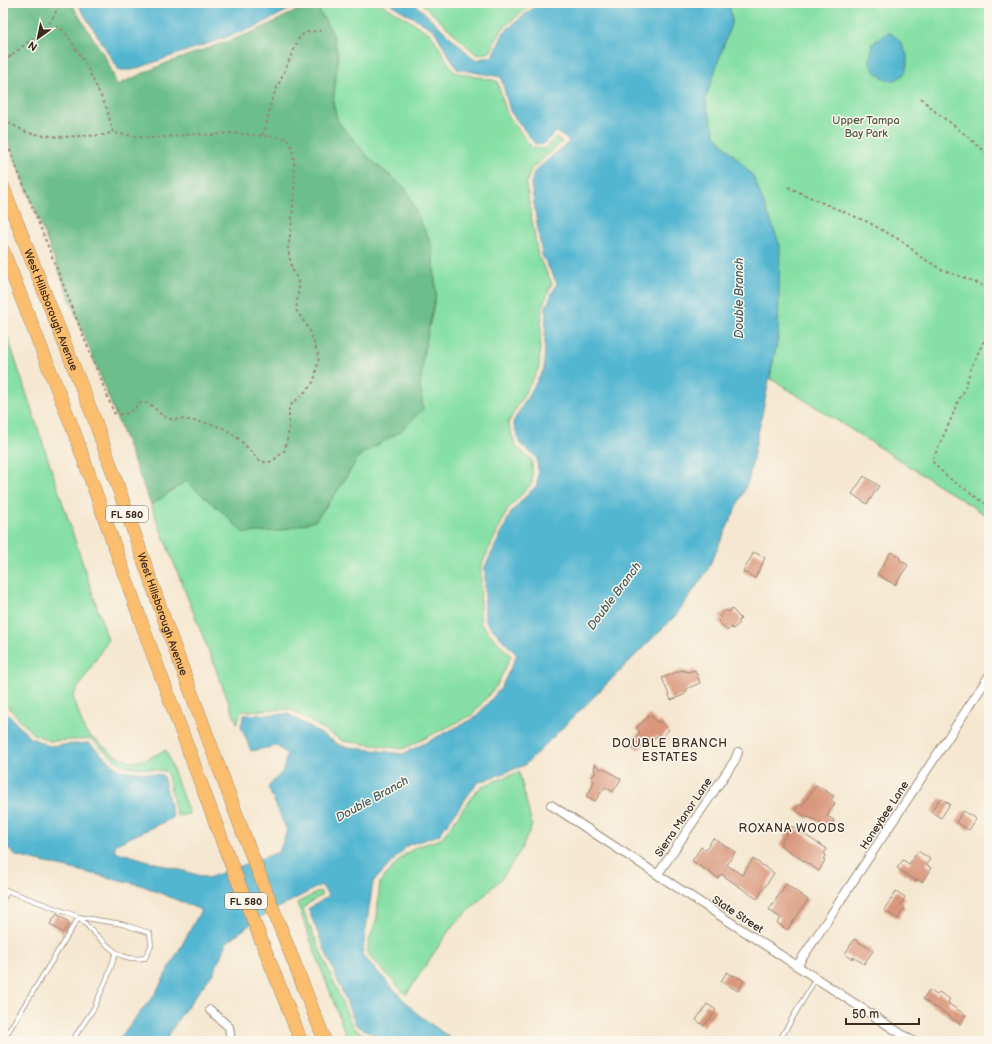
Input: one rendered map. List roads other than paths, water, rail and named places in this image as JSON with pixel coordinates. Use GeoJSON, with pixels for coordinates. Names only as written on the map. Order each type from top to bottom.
{"type":"FeatureCollection","features":[{"type":"Feature","properties":{"kind":"main road","name":"West Hillsborough Avenue"},"geometry":{"type":"LineString","coordinates":[[3,187],[95,421],[168,630],[286,943],[325,1041]]}},
{"type":"Feature","properties":{"kind":"main road","name":"West Hillsborough Avenue"},"geometry":{"type":"LineString","coordinates":[[3,251],[74,429],[147,638],[226,851],[301,1041]]}},
{"type":"Feature","properties":{"kind":"street","name":"Honeybee Lane"},"geometry":{"type":"LineString","coordinates":[[798,966],[989,676]]}},
{"type":"Feature","properties":{"kind":"street","name":"Sierra Manor Lane"},"geometry":{"type":"LineString","coordinates":[[658,874],[735,760],[738,752]]}},
{"type":"Feature","properties":{"kind":"street","name":"State Street"},"geometry":{"type":"LineString","coordinates":[[551,804],[912,1041]]}},
{"type":"Feature","properties":{"kind":"street"},"geometry":{"type":"LineString","coordinates":[[210,1010],[229,1027],[229,1039]]}},
{"type":"Feature","properties":{"kind":"lane"},"geometry":{"type":"LineString","coordinates":[[3,888],[8,892],[79,917],[122,924],[150,933],[151,946],[145,958],[135,959],[122,956],[96,935],[79,917]]}},
{"type":"Feature","properties":{"kind":"lane"},"geometry":{"type":"LineString","coordinates":[[3,899],[8,892]]}},
{"type":"Feature","properties":{"kind":"lane"},"geometry":{"type":"LineString","coordinates":[[3,1040],[79,917]]}},
{"type":"Feature","properties":{"kind":"lane"},"geometry":{"type":"LineString","coordinates":[[72,1041],[94,1008],[108,976],[116,952]]}},
{"type":"Feature","properties":{"kind":"lane"},"geometry":{"type":"LineString","coordinates":[[779,1041],[816,978]]}},
{"type":"Feature","properties":{"kind":"water"},"geometry":{"type":"Polygon","coordinates":[[[77,3],[302,3],[255,27],[132,70],[119,70],[77,3]]]}},
{"type":"Feature","properties":{"kind":"water","name":"Double Branch"},"geometry":{"type":"Polygon","coordinates":[[[389,3],[412,3],[416,5],[475,60],[493,56],[504,32],[539,3],[729,3],[732,21],[705,100],[715,135],[753,176],[780,245],[778,337],[748,482],[707,571],[676,615],[525,765],[477,783],[439,835],[408,845],[373,882],[362,955],[415,1012],[454,1041],[386,1041],[356,1025],[308,909],[329,896],[321,885],[259,918],[227,942],[214,972],[180,1016],[165,1041],[117,1041],[155,994],[201,910],[141,885],[16,856],[3,844],[3,709],[29,737],[49,746],[89,743],[119,770],[163,775],[173,818],[116,844],[114,851],[208,878],[279,852],[287,831],[268,787],[283,771],[287,754],[277,746],[251,751],[241,726],[244,715],[288,714],[341,746],[403,754],[475,718],[501,688],[517,655],[485,621],[485,567],[512,511],[537,485],[537,458],[520,444],[513,422],[544,369],[546,307],[557,283],[542,255],[531,184],[534,172],[570,141],[556,132],[542,145],[535,144],[510,111],[501,77],[457,69],[434,30],[389,3]]]}},
{"type":"Feature","properties":{"kind":"water"},"geometry":{"type":"Polygon","coordinates":[[[888,33],[891,33],[898,39],[907,54],[907,65],[905,72],[897,79],[893,80],[885,79],[877,74],[870,62],[873,46],[871,44],[875,43],[876,40],[888,33]]]}},
{"type":"Feature","properties":{"kind":"district","name":"DOUBLE BRANCH ESTATES"},"geometry":{"type":"Point","coordinates":[670,750]}},
{"type":"Feature","properties":{"kind":"district","name":"ROXANA WOODS"},"geometry":{"type":"Point","coordinates":[792,828]}},
{"type":"Feature","properties":{"kind":"park label","name":"Upper Tampa Bay Park"},"geometry":{"type":"Point","coordinates":[866,126]}}]}
